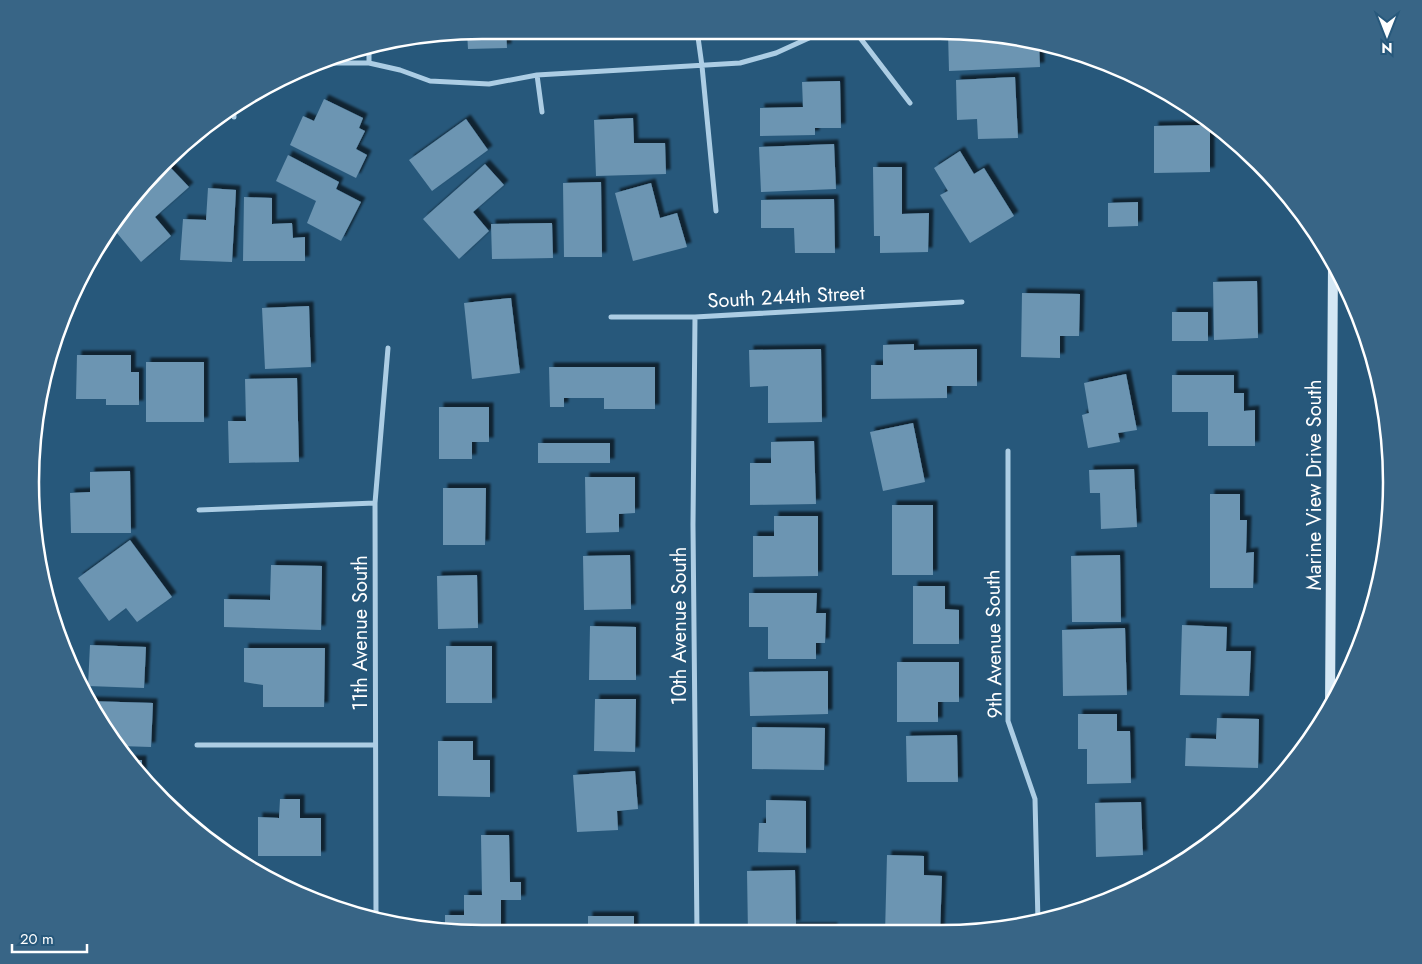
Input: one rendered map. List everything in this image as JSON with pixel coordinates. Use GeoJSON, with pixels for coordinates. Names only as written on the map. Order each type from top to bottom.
{"type":"FeatureCollection","features":[{"type":"Feature","properties":{"kind":"main road","name":"Marine View Drive South"},"geometry":{"type":"LineString","coordinates":[[1330,693],[1334,278]]}},
{"type":"Feature","properties":{"kind":"street"},"geometry":{"type":"LineString","coordinates":[[698,39],[716,211]]}},
{"type":"Feature","properties":{"kind":"street"},"geometry":{"type":"LineString","coordinates":[[337,63],[369,63],[400,70],[430,81],[489,84],[537,75],[740,63],[776,53],[807,39]]}},
{"type":"Feature","properties":{"kind":"street"},"geometry":{"type":"LineString","coordinates":[[861,39],[910,103]]}},
{"type":"Feature","properties":{"kind":"street"},"geometry":{"type":"LineString","coordinates":[[369,63],[370,53]]}},
{"type":"Feature","properties":{"kind":"street"},"geometry":{"type":"LineString","coordinates":[[537,75],[542,112]]}},
{"type":"Feature","properties":{"kind":"street","name":"South 244th Street"},"geometry":{"type":"LineString","coordinates":[[611,318],[696,317],[962,302]]}},
{"type":"Feature","properties":{"kind":"street","name":"10th Avenue South"},"geometry":{"type":"LineString","coordinates":[[696,317],[693,525],[697,925]]}},
{"type":"Feature","properties":{"kind":"street","name":"11th Avenue South"},"geometry":{"type":"LineString","coordinates":[[376,912],[374,503],[388,348]]}},
{"type":"Feature","properties":{"kind":"street","name":"9th Avenue South"},"geometry":{"type":"LineString","coordinates":[[1008,451],[1008,721],[1035,799],[1038,914]]}},
{"type":"Feature","properties":{"kind":"street"},"geometry":{"type":"LineString","coordinates":[[199,510],[374,503]]}},
{"type":"Feature","properties":{"kind":"street"},"geometry":{"type":"LineString","coordinates":[[197,746],[375,746]]}},
{"type":"Feature","properties":{"kind":"building"},"geometry":{"type":"Polygon","coordinates":[[[506,39],[507,48],[468,49],[467,40],[506,39]]]}},
{"type":"Feature","properties":{"kind":"building"},"geometry":{"type":"Polygon","coordinates":[[[948,39],[998,43],[1039,50],[1040,67],[949,71],[948,39]]]}},
{"type":"Feature","properties":{"kind":"building"},"geometry":{"type":"Polygon","coordinates":[[[1015,77],[1018,138],[978,139],[977,119],[957,120],[956,80],[1015,77]]]}},
{"type":"Feature","properties":{"kind":"building"},"geometry":{"type":"Polygon","coordinates":[[[840,81],[841,128],[815,128],[815,135],[760,136],[760,108],[803,107],[802,82],[840,81]]]}},
{"type":"Feature","properties":{"kind":"building"},"geometry":{"type":"Polygon","coordinates":[[[324,99],[363,118],[359,128],[365,131],[356,149],[367,155],[356,178],[290,145],[303,116],[314,121],[324,99]]]}},
{"type":"Feature","properties":{"kind":"building"},"geometry":{"type":"Polygon","coordinates":[[[633,118],[634,143],[665,143],[666,174],[596,176],[594,120],[633,118]]]}},
{"type":"Feature","properties":{"kind":"building"},"geometry":{"type":"Polygon","coordinates":[[[466,119],[488,150],[432,191],[409,160],[466,119]]]}},
{"type":"Feature","properties":{"kind":"building"},"geometry":{"type":"Polygon","coordinates":[[[1203,125],[1210,130],[1210,172],[1154,173],[1154,126],[1203,125]]]}},
{"type":"Feature","properties":{"kind":"building"},"geometry":{"type":"Polygon","coordinates":[[[834,144],[836,189],[761,192],[759,147],[834,144]]]}},
{"type":"Feature","properties":{"kind":"building"},"geometry":{"type":"Polygon","coordinates":[[[960,151],[974,174],[984,168],[1014,216],[970,243],[940,195],[948,191],[934,168],[960,151]]]}},
{"type":"Feature","properties":{"kind":"building"},"geometry":{"type":"Polygon","coordinates":[[[288,155],[339,182],[336,189],[361,202],[341,241],[307,223],[316,201],[276,181],[288,155]]]}},
{"type":"Feature","properties":{"kind":"building"},"geometry":{"type":"Polygon","coordinates":[[[485,164],[504,185],[473,212],[489,231],[459,259],[423,219],[485,164]]]}},
{"type":"Feature","properties":{"kind":"building"},"geometry":{"type":"Polygon","coordinates":[[[873,167],[902,167],[902,214],[929,213],[928,252],[880,253],[880,236],[874,236],[873,167]]]}},
{"type":"Feature","properties":{"kind":"building"},"geometry":{"type":"Polygon","coordinates":[[[170,168],[189,187],[155,217],[171,236],[141,262],[116,232],[130,212],[170,168]]]}},
{"type":"Feature","properties":{"kind":"building"},"geometry":{"type":"Polygon","coordinates":[[[601,182],[602,257],[564,257],[563,183],[601,182]]]}},
{"type":"Feature","properties":{"kind":"building"},"geometry":{"type":"Polygon","coordinates":[[[651,183],[660,218],[677,213],[687,247],[633,261],[615,193],[651,183]]]}},
{"type":"Feature","properties":{"kind":"building"},"geometry":{"type":"Polygon","coordinates":[[[208,188],[236,190],[232,262],[180,260],[183,219],[206,220],[208,188]]]}},
{"type":"Feature","properties":{"kind":"building"},"geometry":{"type":"Polygon","coordinates":[[[244,197],[272,198],[272,224],[292,223],[293,238],[305,237],[305,261],[243,261],[244,197]]]}},
{"type":"Feature","properties":{"kind":"building"},"geometry":{"type":"Polygon","coordinates":[[[834,199],[835,253],[795,253],[794,228],[761,228],[761,200],[834,199]]]}},
{"type":"Feature","properties":{"kind":"building"},"geometry":{"type":"Polygon","coordinates":[[[1138,202],[1138,226],[1108,227],[1108,203],[1138,202]]]}},
{"type":"Feature","properties":{"kind":"building"},"geometry":{"type":"Polygon","coordinates":[[[552,223],[553,258],[492,259],[491,224],[552,223]]]}},
{"type":"Feature","properties":{"kind":"building"},"geometry":{"type":"Polygon","coordinates":[[[1257,281],[1258,338],[1214,340],[1213,282],[1257,281]]]}},
{"type":"Feature","properties":{"kind":"building"},"geometry":{"type":"Polygon","coordinates":[[[1022,293],[1080,294],[1079,336],[1060,336],[1060,358],[1021,357],[1022,293]]]}},
{"type":"Feature","properties":{"kind":"building"},"geometry":{"type":"Polygon","coordinates":[[[511,298],[520,373],[472,379],[464,303],[511,298]]]}},
{"type":"Feature","properties":{"kind":"building"},"geometry":{"type":"Polygon","coordinates":[[[309,306],[311,367],[265,369],[262,308],[309,306]]]}},
{"type":"Feature","properties":{"kind":"building"},"geometry":{"type":"Polygon","coordinates":[[[1172,312],[1208,312],[1208,341],[1172,341],[1172,312]]]}},
{"type":"Feature","properties":{"kind":"building"},"geometry":{"type":"Polygon","coordinates":[[[914,344],[914,350],[977,349],[977,386],[947,386],[947,398],[871,399],[871,365],[883,365],[883,345],[914,344]]]}},
{"type":"Feature","properties":{"kind":"building"},"geometry":{"type":"Polygon","coordinates":[[[821,349],[822,422],[768,423],[768,386],[750,387],[749,350],[821,349]]]}},
{"type":"Feature","properties":{"kind":"building"},"geometry":{"type":"Polygon","coordinates":[[[77,355],[131,355],[131,372],[139,372],[139,405],[106,405],[106,399],[76,399],[77,355]]]}},
{"type":"Feature","properties":{"kind":"building"},"geometry":{"type":"Polygon","coordinates":[[[146,362],[204,362],[204,422],[146,422],[146,362]]]}},
{"type":"Feature","properties":{"kind":"building"},"geometry":{"type":"Polygon","coordinates":[[[549,367],[655,367],[655,409],[604,409],[604,398],[564,398],[564,407],[550,407],[549,367]]]}},
{"type":"Feature","properties":{"kind":"building"},"geometry":{"type":"Polygon","coordinates":[[[1126,374],[1137,430],[1118,433],[1120,442],[1088,448],[1082,415],[1089,413],[1084,383],[1126,374]]]}},
{"type":"Feature","properties":{"kind":"building"},"geometry":{"type":"Polygon","coordinates":[[[1172,375],[1234,375],[1234,393],[1244,393],[1244,411],[1255,410],[1255,446],[1208,446],[1208,412],[1172,412],[1172,375]]]}},
{"type":"Feature","properties":{"kind":"building"},"geometry":{"type":"Polygon","coordinates":[[[297,378],[299,462],[229,463],[228,421],[246,421],[245,379],[297,378]]]}},
{"type":"Feature","properties":{"kind":"building"},"geometry":{"type":"Polygon","coordinates":[[[439,407],[489,407],[489,442],[472,442],[472,459],[439,459],[439,407]]]}},
{"type":"Feature","properties":{"kind":"building"},"geometry":{"type":"Polygon","coordinates":[[[913,423],[925,482],[883,491],[870,432],[913,423]]]}},
{"type":"Feature","properties":{"kind":"building"},"geometry":{"type":"Polygon","coordinates":[[[814,441],[816,504],[750,505],[750,463],[771,463],[771,442],[814,441]]]}},
{"type":"Feature","properties":{"kind":"building"},"geometry":{"type":"Polygon","coordinates":[[[538,443],[610,443],[610,463],[538,463],[538,443]]]}},
{"type":"Feature","properties":{"kind":"building"},"geometry":{"type":"Polygon","coordinates":[[[1134,469],[1137,527],[1101,529],[1100,493],[1090,493],[1089,470],[1134,469]]]}},
{"type":"Feature","properties":{"kind":"building"},"geometry":{"type":"Polygon","coordinates":[[[130,471],[131,533],[71,533],[70,493],[90,492],[90,472],[130,471]]]}},
{"type":"Feature","properties":{"kind":"building"},"geometry":{"type":"Polygon","coordinates":[[[585,477],[635,477],[635,513],[619,514],[619,532],[586,533],[585,477]]]}},
{"type":"Feature","properties":{"kind":"building"},"geometry":{"type":"Polygon","coordinates":[[[443,488],[486,488],[485,545],[443,545],[443,488]]]}},
{"type":"Feature","properties":{"kind":"building"},"geometry":{"type":"Polygon","coordinates":[[[1210,494],[1240,494],[1240,520],[1247,520],[1246,553],[1254,552],[1253,588],[1210,588],[1210,494]]]}},
{"type":"Feature","properties":{"kind":"building"},"geometry":{"type":"Polygon","coordinates":[[[892,505],[933,505],[933,575],[892,575],[892,505]]]}},
{"type":"Feature","properties":{"kind":"building"},"geometry":{"type":"Polygon","coordinates":[[[774,516],[818,516],[818,576],[753,577],[753,536],[774,536],[774,516]]]}},
{"type":"Feature","properties":{"kind":"building"},"geometry":{"type":"Polygon","coordinates":[[[130,540],[172,597],[137,622],[126,608],[109,621],[78,578],[130,540]]]}},
{"type":"Feature","properties":{"kind":"building"},"geometry":{"type":"Polygon","coordinates":[[[630,555],[631,609],[584,610],[583,556],[630,555]]]}},
{"type":"Feature","properties":{"kind":"building"},"geometry":{"type":"Polygon","coordinates":[[[1120,555],[1121,622],[1072,622],[1071,556],[1120,555]]]}},
{"type":"Feature","properties":{"kind":"building"},"geometry":{"type":"Polygon","coordinates":[[[271,565],[322,566],[321,630],[224,627],[224,599],[270,600],[271,565]]]}},
{"type":"Feature","properties":{"kind":"building"},"geometry":{"type":"Polygon","coordinates":[[[477,575],[478,628],[438,629],[437,576],[477,575]]]}},
{"type":"Feature","properties":{"kind":"building"},"geometry":{"type":"Polygon","coordinates":[[[913,586],[945,586],[945,609],[959,610],[959,644],[913,644],[913,586]]]}},
{"type":"Feature","properties":{"kind":"building"},"geometry":{"type":"Polygon","coordinates":[[[749,593],[817,593],[816,613],[826,613],[825,643],[816,643],[816,659],[768,659],[768,627],[749,627],[749,593]]]}},
{"type":"Feature","properties":{"kind":"building"},"geometry":{"type":"Polygon","coordinates":[[[1182,625],[1227,627],[1226,651],[1251,651],[1249,696],[1180,695],[1182,625]]]}},
{"type":"Feature","properties":{"kind":"building"},"geometry":{"type":"Polygon","coordinates":[[[590,626],[636,627],[636,680],[589,680],[590,626]]]}},
{"type":"Feature","properties":{"kind":"building"},"geometry":{"type":"Polygon","coordinates":[[[1125,628],[1127,695],[1063,696],[1062,630],[1125,628]]]}},
{"type":"Feature","properties":{"kind":"building"},"geometry":{"type":"Polygon","coordinates":[[[90,645],[146,647],[144,688],[88,685],[90,645]]]}},
{"type":"Feature","properties":{"kind":"building"},"geometry":{"type":"Polygon","coordinates":[[[446,646],[492,646],[492,703],[446,703],[446,646]]]}},
{"type":"Feature","properties":{"kind":"building"},"geometry":{"type":"Polygon","coordinates":[[[244,648],[325,648],[324,707],[263,707],[263,685],[244,682],[244,648]]]}},
{"type":"Feature","properties":{"kind":"building"},"geometry":{"type":"Polygon","coordinates":[[[897,662],[959,662],[959,702],[938,702],[938,722],[897,722],[897,662]]]}},
{"type":"Feature","properties":{"kind":"building"},"geometry":{"type":"Polygon","coordinates":[[[828,671],[828,714],[750,716],[749,672],[828,671]]]}},
{"type":"Feature","properties":{"kind":"building"},"geometry":{"type":"Polygon","coordinates":[[[595,699],[636,699],[635,752],[594,751],[595,699]]]}},
{"type":"Feature","properties":{"kind":"building"},"geometry":{"type":"Polygon","coordinates":[[[97,701],[153,703],[151,747],[126,746],[97,701]]]}},
{"type":"Feature","properties":{"kind":"building"},"geometry":{"type":"Polygon","coordinates":[[[1078,714],[1117,714],[1117,731],[1130,731],[1131,783],[1087,784],[1087,749],[1078,749],[1078,714]]]}},
{"type":"Feature","properties":{"kind":"building"},"geometry":{"type":"Polygon","coordinates":[[[1217,718],[1259,719],[1258,768],[1185,766],[1186,738],[1216,739],[1217,718]]]}},
{"type":"Feature","properties":{"kind":"building"},"geometry":{"type":"Polygon","coordinates":[[[752,727],[825,728],[824,770],[752,769],[752,727]]]}},
{"type":"Feature","properties":{"kind":"building"},"geometry":{"type":"Polygon","coordinates":[[[957,735],[958,782],[907,782],[906,736],[957,735]]]}},
{"type":"Feature","properties":{"kind":"building"},"geometry":{"type":"Polygon","coordinates":[[[438,741],[473,741],[473,760],[490,760],[490,797],[438,796],[438,741]]]}},
{"type":"Feature","properties":{"kind":"building"},"geometry":{"type":"Polygon","coordinates":[[[635,771],[638,809],[617,811],[618,830],[577,832],[573,775],[635,771]]]}},
{"type":"Feature","properties":{"kind":"building"},"geometry":{"type":"Polygon","coordinates":[[[280,799],[300,799],[300,818],[321,818],[321,856],[258,856],[258,817],[279,818],[280,799]]]}},
{"type":"Feature","properties":{"kind":"building"},"geometry":{"type":"Polygon","coordinates":[[[766,800],[806,801],[806,853],[758,852],[759,823],[766,823],[766,800]]]}},
{"type":"Feature","properties":{"kind":"building"},"geometry":{"type":"Polygon","coordinates":[[[1141,802],[1143,855],[1096,857],[1095,803],[1141,802]]]}},
{"type":"Feature","properties":{"kind":"building"},"geometry":{"type":"Polygon","coordinates":[[[481,835],[509,835],[510,882],[521,882],[521,900],[501,900],[501,925],[445,923],[445,915],[464,915],[464,895],[482,895],[481,835]]]}},
{"type":"Feature","properties":{"kind":"building"},"geometry":{"type":"Polygon","coordinates":[[[887,855],[924,856],[924,875],[942,876],[940,925],[885,925],[887,855]]]}},
{"type":"Feature","properties":{"kind":"building"},"geometry":{"type":"Polygon","coordinates":[[[795,870],[796,925],[748,925],[747,871],[795,870]]]}},
{"type":"Feature","properties":{"kind":"building"},"geometry":{"type":"Polygon","coordinates":[[[588,916],[634,916],[634,925],[588,925],[588,916]]]}}]}
